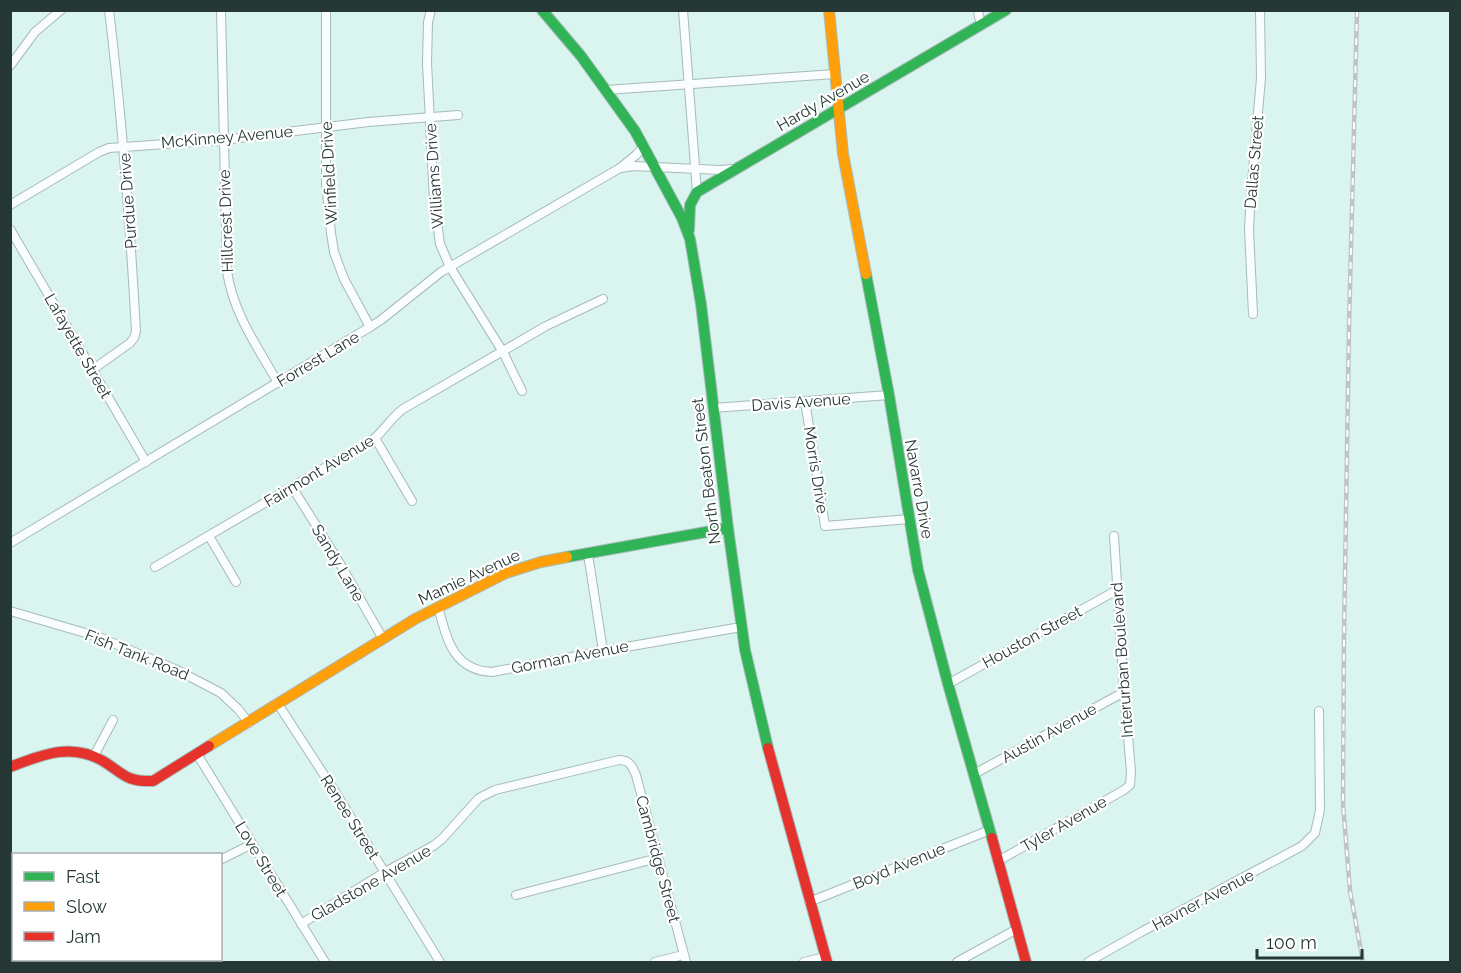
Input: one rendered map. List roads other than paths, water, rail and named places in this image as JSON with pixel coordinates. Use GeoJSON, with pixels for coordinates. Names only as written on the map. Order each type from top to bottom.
{"type":"FeatureCollection","features":[{"type":"Feature","properties":{"kind":"street"},"geometry":{"type":"LineString","coordinates":[[10,66],[34,32],[61,10]]}},
{"type":"Feature","properties":{"kind":"street","name":"Purdue Drive"},"geometry":{"type":"LineString","coordinates":[[92,370],[130,343],[136,331],[123,146],[109,10]]}},
{"type":"Feature","properties":{"kind":"street","name":"Hillcrest Drive"},"geometry":{"type":"LineString","coordinates":[[220,10],[229,285],[237,312],[278,383]]}},
{"type":"Feature","properties":{"kind":"street","name":"Winfield Drive"},"geometry":{"type":"LineString","coordinates":[[326,10],[326,183],[334,252],[344,279],[370,327]]}},
{"type":"Feature","properties":{"kind":"street","name":"Williams Drive"},"geometry":{"type":"LineString","coordinates":[[431,10],[428,22],[430,116],[434,200],[440,244],[450,267],[503,352],[522,392]]}},
{"type":"Feature","properties":{"kind":"street","name":"North Beaton Street"},"geometry":{"type":"LineString","coordinates":[[542,10],[581,56],[644,146],[682,218],[690,239],[701,304],[741,627],[750,677],[826,960]]}},
{"type":"Feature","properties":{"kind":"street"},"geometry":{"type":"LineString","coordinates":[[683,10],[697,192],[689,206],[690,239]]}},
{"type":"Feature","properties":{"kind":"street","name":"Navarro Drive"},"geometry":{"type":"LineString","coordinates":[[829,10],[843,154],[918,570],[1026,963]]}},
{"type":"Feature","properties":{"kind":"street"},"geometry":{"type":"LineString","coordinates":[[978,10],[982,26]]}},
{"type":"Feature","properties":{"kind":"street","name":"Hardy Avenue"},"geometry":{"type":"LineString","coordinates":[[697,192],[1006,10]]}},
{"type":"Feature","properties":{"kind":"street","name":"Dallas Street"},"geometry":{"type":"LineString","coordinates":[[1253,314],[1249,229],[1261,78],[1260,10]]}},
{"type":"Feature","properties":{"kind":"street"},"geometry":{"type":"LineString","coordinates":[[606,90],[835,74]]}},
{"type":"Feature","properties":{"kind":"street","name":"McKinney Avenue"},"geometry":{"type":"LineString","coordinates":[[10,205],[109,148],[223,140],[326,127],[458,115]]}},
{"type":"Feature","properties":{"kind":"street","name":"Forrest Lane"},"geometry":{"type":"LineString","coordinates":[[10,543],[370,327],[441,272],[620,168],[644,146]]}},
{"type":"Feature","properties":{"kind":"street","name":"Forrest Lane"},"geometry":{"type":"LineString","coordinates":[[620,168],[655,166],[737,169]]}},
{"type":"Feature","properties":{"kind":"street","name":"Lafayette Street"},"geometry":{"type":"LineString","coordinates":[[10,230],[146,462]]}},
{"type":"Feature","properties":{"kind":"street","name":"Fairmont Avenue"},"geometry":{"type":"LineString","coordinates":[[155,567],[375,438],[393,416],[404,409],[546,326],[603,299]]}},
{"type":"Feature","properties":{"kind":"street","name":"Davis Avenue"},"geometry":{"type":"LineString","coordinates":[[714,408],[888,395]]}},
{"type":"Feature","properties":{"kind":"street","name":"Morris Drive"},"geometry":{"type":"LineString","coordinates":[[805,401],[825,526],[909,519]]}},
{"type":"Feature","properties":{"kind":"street"},"geometry":{"type":"LineString","coordinates":[[375,438],[412,501]]}},
{"type":"Feature","properties":{"kind":"street","name":"Sandy Lane"},"geometry":{"type":"LineString","coordinates":[[292,487],[339,562],[383,639]]}},
{"type":"Feature","properties":{"kind":"street","name":"Mamie Avenue"},"geometry":{"type":"LineString","coordinates":[[94,756],[131,781],[153,781],[383,639],[438,607],[506,573],[541,562],[728,528]]}},
{"type":"Feature","properties":{"kind":"street"},"geometry":{"type":"LineString","coordinates":[[209,536],[236,582]]}},
{"type":"Feature","properties":{"kind":"street","name":"Interurban Boulevard"},"geometry":{"type":"LineString","coordinates":[[1114,536],[1131,771],[1130,785]]}},
{"type":"Feature","properties":{"kind":"street"},"geometry":{"type":"LineString","coordinates":[[588,554],[603,651]]}},
{"type":"Feature","properties":{"kind":"street","name":"Houston Street"},"geometry":{"type":"LineString","coordinates":[[948,684],[1117,590]]}},
{"type":"Feature","properties":{"kind":"street","name":"Gorman Avenue"},"geometry":{"type":"LineString","coordinates":[[438,607],[450,646],[461,660],[479,672],[492,672],[741,627]]}},
{"type":"Feature","properties":{"kind":"street","name":"Fish Tank Road"},"geometry":{"type":"LineString","coordinates":[[10,611],[99,637],[175,669],[221,693],[249,723]]}},
{"type":"Feature","properties":{"kind":"street","name":"Austin Avenue"},"geometry":{"type":"LineString","coordinates":[[974,774],[1124,692]]}},
{"type":"Feature","properties":{"kind":"street","name":"Renee Street"},"geometry":{"type":"LineString","coordinates":[[278,704],[339,798],[440,963]]}},
{"type":"Feature","properties":{"kind":"street","name":"Havner Avenue"},"geometry":{"type":"LineString","coordinates":[[1088,963],[1302,846],[1315,833],[1320,810],[1319,711]]}},
{"type":"Feature","properties":{"kind":"street"},"geometry":{"type":"LineString","coordinates":[[10,767],[56,750],[68,750],[94,756],[112,720]]}},
{"type":"Feature","properties":{"kind":"street","name":"Love Street"},"geometry":{"type":"LineString","coordinates":[[197,754],[325,963]]}},
{"type":"Feature","properties":{"kind":"street","name":"Gladstone Avenue"},"geometry":{"type":"LineString","coordinates":[[301,924],[385,872],[433,846],[479,798],[495,790],[619,760],[625,760],[631,764]]}},
{"type":"Feature","properties":{"kind":"street","name":"Cambridge Street"},"geometry":{"type":"LineString","coordinates":[[631,764],[636,775],[684,959]]}},
{"type":"Feature","properties":{"kind":"street","name":"Tyler Avenue"},"geometry":{"type":"LineString","coordinates":[[998,861],[1130,785]]}},
{"type":"Feature","properties":{"kind":"street","name":"Boyd Avenue"},"geometry":{"type":"LineString","coordinates":[[809,902],[990,830]]}},
{"type":"Feature","properties":{"kind":"street"},"geometry":{"type":"LineString","coordinates":[[222,860],[252,844]]}},
{"type":"Feature","properties":{"kind":"street"},"geometry":{"type":"LineString","coordinates":[[516,895],[658,858]]}},
{"type":"Feature","properties":{"kind":"street"},"geometry":{"type":"LineString","coordinates":[[957,963],[1017,929]]}},
{"type":"Feature","properties":{"kind":"street"},"geometry":{"type":"LineString","coordinates":[[655,963],[684,959]]}},
{"type":"Feature","properties":{"kind":"street"},"geometry":{"type":"LineString","coordinates":[[804,963],[826,960]]}},
{"type":"Feature","properties":{"kind":"railway"},"geometry":{"type":"LineString","coordinates":[[1357,10],[1349,327],[1343,804],[1350,891],[1363,962]]}}]}
